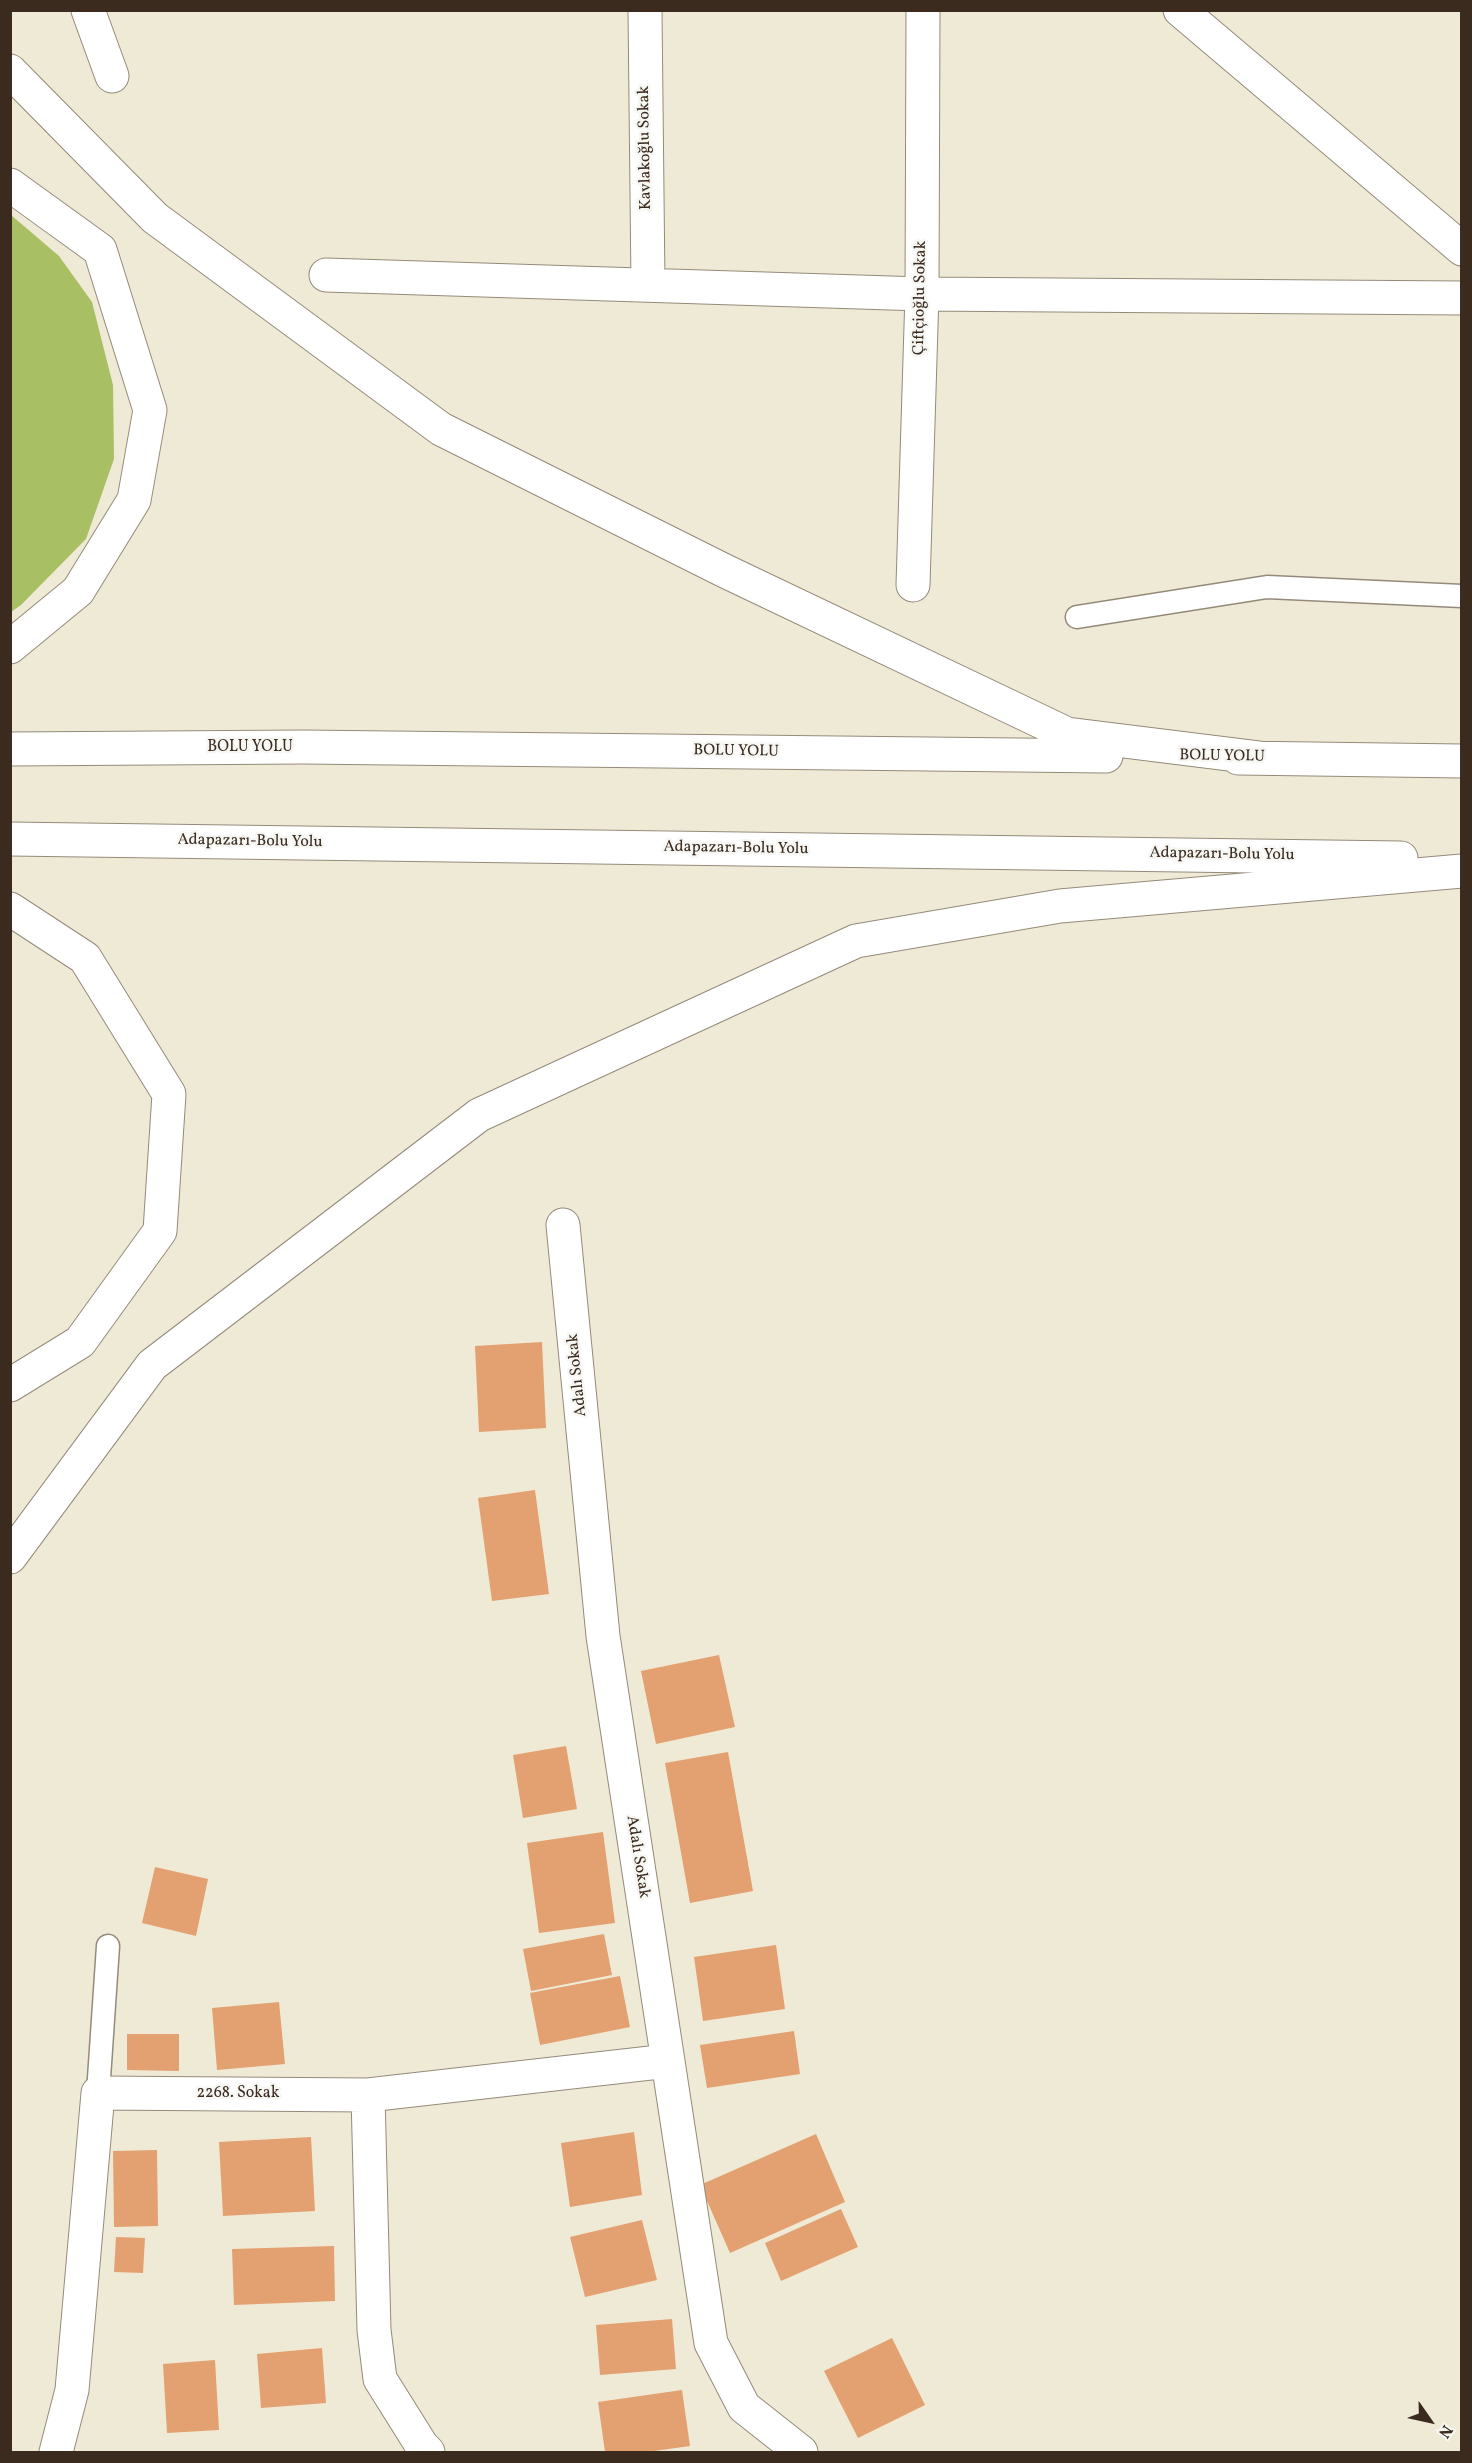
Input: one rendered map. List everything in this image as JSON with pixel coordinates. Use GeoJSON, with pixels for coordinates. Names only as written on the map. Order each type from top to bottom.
{"type":"FeatureCollection","features":[{"type":"Feature","properties":{"kind":"main road"},"geometry":{"type":"LineString","coordinates":[[88,10],[112,76]]}},
{"type":"Feature","properties":{"kind":"main road","name":"Kavlakoğlu Sokak"},"geometry":{"type":"LineString","coordinates":[[645,10],[648,285]]}},
{"type":"Feature","properties":{"kind":"main road","name":"Çiftçioğlu Sokak"},"geometry":{"type":"LineString","coordinates":[[913,585],[922,294],[923,10]]}},
{"type":"Feature","properties":{"kind":"main road"},"geometry":{"type":"LineString","coordinates":[[1180,10],[1461,249]]}},
{"type":"Feature","properties":{"kind":"main road"},"geometry":{"type":"LineString","coordinates":[[10,71],[155,218],[441,429],[725,572],[1067,734],[1260,758]]}},
{"type":"Feature","properties":{"kind":"main road"},"geometry":{"type":"LineString","coordinates":[[10,184],[100,250],[150,410],[134,500],[78,591],[10,647]]}},
{"type":"Feature","properties":{"kind":"main road"},"geometry":{"type":"LineString","coordinates":[[326,275],[922,294],[1461,298]]}},
{"type":"Feature","properties":{"kind":"main road","name":"BOLU YOLU"},"geometry":{"type":"LineString","coordinates":[[10,749],[303,747],[1461,761]]}},
{"type":"Feature","properties":{"kind":"main road","name":"Adapazarı-Bolu Yolu"},"geometry":{"type":"LineString","coordinates":[[10,839],[1461,858]]}},
{"type":"Feature","properties":{"kind":"main road"},"geometry":{"type":"LineString","coordinates":[[10,1557],[152,1365],[479,1115],[856,941],[1060,906],[1461,871]]}},
{"type":"Feature","properties":{"kind":"main road"},"geometry":{"type":"LineString","coordinates":[[10,909],[85,958],[169,1094],[160,1231],[80,1342],[10,1384]]}},
{"type":"Feature","properties":{"kind":"main road","name":"Adalı Sokak"},"geometry":{"type":"LineString","coordinates":[[563,1225],[603,1636],[711,2343],[744,2407],[801,2452]]}},
{"type":"Feature","properties":{"kind":"main road","name":"2268. Sokak"},"geometry":{"type":"LineString","coordinates":[[98,2093],[368,2095],[668,2061]]}},
{"type":"Feature","properties":{"kind":"main road"},"geometry":{"type":"LineString","coordinates":[[56,2452],[72,2390],[98,2093]]}},
{"type":"Feature","properties":{"kind":"main road"},"geometry":{"type":"LineString","coordinates":[[368,2095],[374,2330],[380,2379],[428,2452]]}},
{"type":"Feature","properties":{"kind":"lane"},"geometry":{"type":"LineString","coordinates":[[1077,617],[1267,587],[1461,596]]}},
{"type":"Feature","properties":{"kind":"lane"},"geometry":{"type":"LineString","coordinates":[[98,2093],[108,1946]]}},
{"type":"Feature","properties":{"kind":"green space"},"geometry":{"type":"Polygon","coordinates":[[[11,215],[59,256],[92,302],[113,385],[114,459],[86,539],[21,605],[11,612],[11,215]]]}},
{"type":"Feature","properties":{"kind":"building"},"geometry":{"type":"Polygon","coordinates":[[[542,1342],[546,1428],[479,1432],[475,1346],[542,1342]]]}},
{"type":"Feature","properties":{"kind":"building"},"geometry":{"type":"Polygon","coordinates":[[[535,1490],[549,1594],[492,1601],[478,1498],[535,1490]]]}},
{"type":"Feature","properties":{"kind":"building"},"geometry":{"type":"Polygon","coordinates":[[[719,1655],[735,1727],[656,1744],[641,1671],[719,1655]]]}},
{"type":"Feature","properties":{"kind":"building"},"geometry":{"type":"Polygon","coordinates":[[[566,1746],[577,1809],[523,1818],[513,1755],[566,1746]]]}},
{"type":"Feature","properties":{"kind":"building"},"geometry":{"type":"Polygon","coordinates":[[[728,1752],[753,1891],[690,1903],[665,1763],[728,1752]]]}},
{"type":"Feature","properties":{"kind":"building"},"geometry":{"type":"Polygon","coordinates":[[[603,1832],[615,1923],[539,1933],[527,1843],[603,1832]]]}},
{"type":"Feature","properties":{"kind":"building"},"geometry":{"type":"Polygon","coordinates":[[[155,1867],[208,1879],[196,1936],[142,1923],[155,1867]]]}},
{"type":"Feature","properties":{"kind":"building"},"geometry":{"type":"Polygon","coordinates":[[[604,1934],[612,1975],[531,1991],[523,1949],[604,1934]]]}},
{"type":"Feature","properties":{"kind":"building"},"geometry":{"type":"Polygon","coordinates":[[[776,1945],[785,2009],[703,2021],[694,1957],[776,1945]]]}},
{"type":"Feature","properties":{"kind":"building"},"geometry":{"type":"Polygon","coordinates":[[[620,1976],[630,2027],[540,2045],[530,1993],[620,1976]]]}},
{"type":"Feature","properties":{"kind":"building"},"geometry":{"type":"Polygon","coordinates":[[[279,2002],[285,2064],[217,2070],[212,2008],[279,2002]]]}},
{"type":"Feature","properties":{"kind":"building"},"geometry":{"type":"Polygon","coordinates":[[[794,2031],[800,2074],[707,2088],[700,2045],[794,2031]]]}},
{"type":"Feature","properties":{"kind":"building"},"geometry":{"type":"Polygon","coordinates":[[[127,2034],[179,2034],[179,2071],[127,2070],[127,2034]]]}},
{"type":"Feature","properties":{"kind":"building"},"geometry":{"type":"Polygon","coordinates":[[[634,2132],[642,2195],[570,2207],[561,2143],[634,2132]]]}},
{"type":"Feature","properties":{"kind":"building"},"geometry":{"type":"Polygon","coordinates":[[[816,2134],[845,2202],[730,2253],[700,2185],[816,2134]]]}},
{"type":"Feature","properties":{"kind":"building"},"geometry":{"type":"Polygon","coordinates":[[[311,2137],[315,2211],[223,2216],[219,2142],[311,2137]]]}},
{"type":"Feature","properties":{"kind":"building"},"geometry":{"type":"Polygon","coordinates":[[[157,2150],[158,2226],[114,2227],[113,2151],[157,2150]]]}},
{"type":"Feature","properties":{"kind":"building"},"geometry":{"type":"Polygon","coordinates":[[[841,2209],[858,2247],[781,2281],[765,2243],[841,2209]]]}},
{"type":"Feature","properties":{"kind":"building"},"geometry":{"type":"Polygon","coordinates":[[[642,2220],[657,2280],[585,2297],[570,2237],[642,2220]]]}},
{"type":"Feature","properties":{"kind":"building"},"geometry":{"type":"Polygon","coordinates":[[[116,2237],[145,2238],[143,2273],[114,2272],[116,2237]]]}},
{"type":"Feature","properties":{"kind":"building"},"geometry":{"type":"Polygon","coordinates":[[[334,2246],[335,2301],[234,2305],[232,2249],[334,2246]]]}},
{"type":"Feature","properties":{"kind":"building"},"geometry":{"type":"Polygon","coordinates":[[[672,2319],[676,2369],[600,2375],[596,2325],[672,2319]]]}},
{"type":"Feature","properties":{"kind":"building"},"geometry":{"type":"Polygon","coordinates":[[[892,2338],[925,2405],[858,2438],[824,2371],[892,2338]]]}},
{"type":"Feature","properties":{"kind":"building"},"geometry":{"type":"Polygon","coordinates":[[[322,2348],[326,2403],[261,2408],[257,2354],[322,2348]]]}},
{"type":"Feature","properties":{"kind":"building"},"geometry":{"type":"Polygon","coordinates":[[[215,2360],[219,2430],[167,2433],[163,2364],[215,2360]]]}},
{"type":"Feature","properties":{"kind":"building"},"geometry":{"type":"Polygon","coordinates":[[[682,2390],[690,2446],[647,2452],[605,2452],[598,2402],[682,2390]]]}}]}
